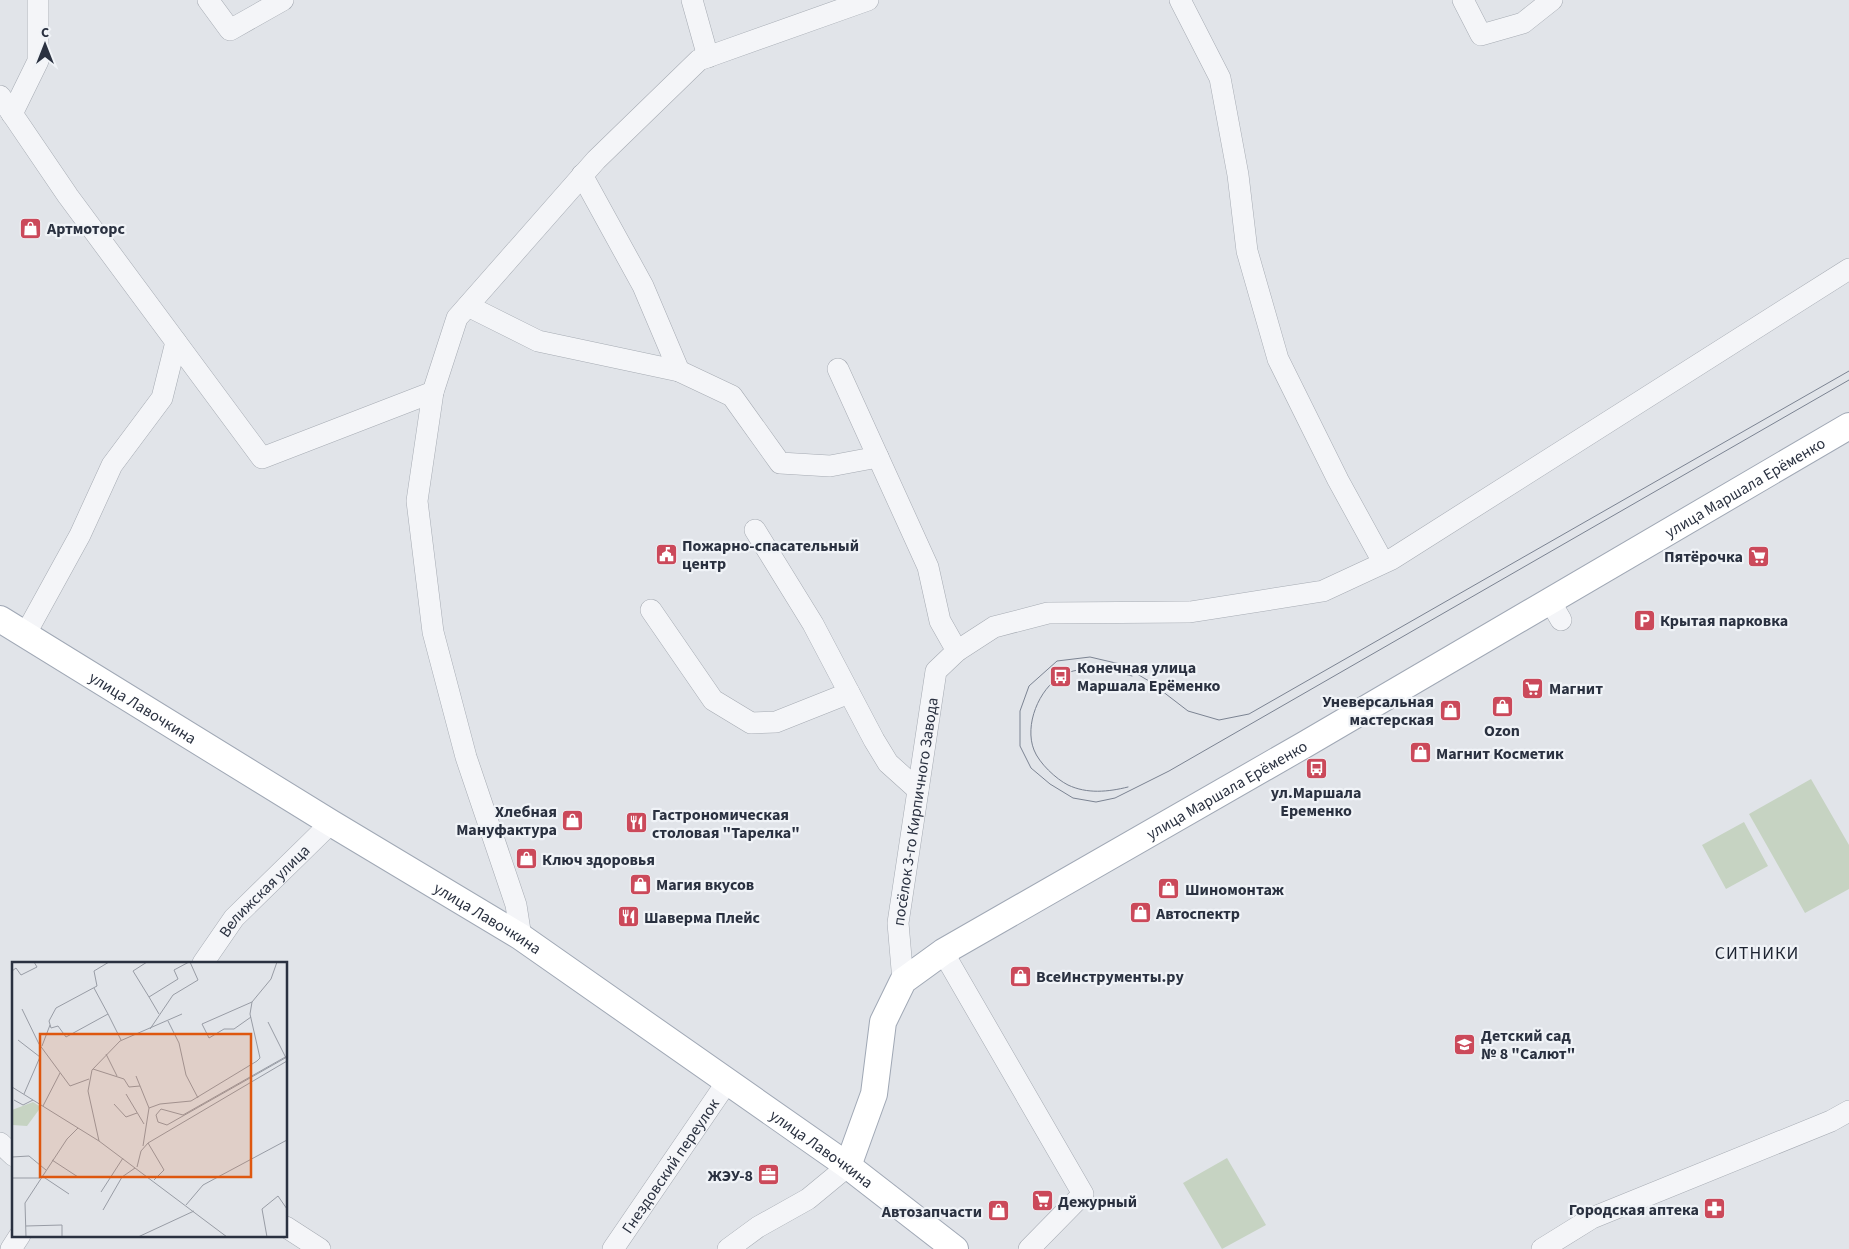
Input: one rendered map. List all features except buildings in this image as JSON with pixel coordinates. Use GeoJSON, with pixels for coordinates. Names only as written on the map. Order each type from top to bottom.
{"type":"FeatureCollection","features":[{"type":"Feature","properties":{"kind":"main road","name":"улица Маршала Ерёменко"},"geometry":{"type":"LineString","coordinates":[[848,1166],[874,1094],[883,1022],[903,981],[943,952],[1304,746],[1556,611],[1849,426]]}},
{"type":"Feature","properties":{"kind":"main road","name":"улица Лавочкина"},"geometry":{"type":"LineString","coordinates":[[0,619],[331,823],[521,937],[848,1166],[955,1249]]}},
{"type":"Feature","properties":{"kind":"street"},"geometry":{"type":"LineString","coordinates":[[12,114],[38,61],[38,0]]}},
{"type":"Feature","properties":{"kind":"street"},"geometry":{"type":"LineString","coordinates":[[208,0],[230,30],[283,0]]}},
{"type":"Feature","properties":{"kind":"street"},"geometry":{"type":"LineString","coordinates":[[692,0],[708,57]]}},
{"type":"Feature","properties":{"kind":"street"},"geometry":{"type":"LineString","coordinates":[[521,937],[516,905],[502,869],[466,757],[433,632],[417,501],[433,392],[457,318],[582,175],[700,60],[868,0]]}},
{"type":"Feature","properties":{"kind":"street"},"geometry":{"type":"LineString","coordinates":[[1180,0],[1220,78],[1238,175],[1247,251],[1278,359],[1338,480],[1383,562]]}},
{"type":"Feature","properties":{"kind":"street"},"geometry":{"type":"LineString","coordinates":[[1463,0],[1481,35],[1523,23],[1552,0]]}},
{"type":"Feature","properties":{"kind":"street"},"geometry":{"type":"LineString","coordinates":[[0,96],[68,196],[262,458],[433,392]]}},
{"type":"Feature","properties":{"kind":"street"},"geometry":{"type":"LineString","coordinates":[[582,175],[643,286],[679,371]]}},
{"type":"Feature","properties":{"kind":"street","name":"посёлок 3-го Кирпичного Завода"},"geometry":{"type":"LineString","coordinates":[[903,981],[898,923],[936,671],[957,651],[994,627],[1048,613],[1190,612],[1323,590],[1383,562],[1849,269]]}},
{"type":"Feature","properties":{"kind":"street"},"geometry":{"type":"LineString","coordinates":[[468,306],[538,341],[679,371],[732,396],[780,463],[830,466],[878,457]]}},
{"type":"Feature","properties":{"kind":"street"},"geometry":{"type":"LineString","coordinates":[[26,635],[80,535],[112,465],[162,398],[176,342]]}},
{"type":"Feature","properties":{"kind":"street"},"geometry":{"type":"LineString","coordinates":[[838,369],[928,568],[940,621],[957,651]]}},
{"type":"Feature","properties":{"kind":"street"},"geometry":{"type":"LineString","coordinates":[[755,530],[813,624],[888,763],[918,790]]}},
{"type":"Feature","properties":{"kind":"street"},"geometry":{"type":"LineString","coordinates":[[651,610],[713,700],[751,724],[776,722],[850,694]]}},
{"type":"Feature","properties":{"kind":"street","name":"Велижская улица"},"geometry":{"type":"LineString","coordinates":[[204,962],[234,918],[331,823]]}},
{"type":"Feature","properties":{"kind":"street"},"geometry":{"type":"LineString","coordinates":[[943,952],[1082,1194],[1029,1249]]}},
{"type":"Feature","properties":{"kind":"street","name":"Гнездовский переулок"},"geometry":{"type":"LineString","coordinates":[[613,1249],[727,1082]]}},
{"type":"Feature","properties":{"kind":"street"},"geometry":{"type":"LineString","coordinates":[[1542,1249],[1592,1218],[1830,1122],[1849,1111]]}},
{"type":"Feature","properties":{"kind":"street"},"geometry":{"type":"LineString","coordinates":[[0,1143],[12,1154]]}},
{"type":"Feature","properties":{"kind":"street"},"geometry":{"type":"LineString","coordinates":[[728,1249],[758,1227],[808,1199],[848,1166]]}},
{"type":"Feature","properties":{"kind":"street"},"geometry":{"type":"LineString","coordinates":[[288,1228],[320,1249]]}},
{"type":"Feature","properties":{"kind":"green space"},"geometry":{"type":"Polygon","coordinates":[[[1811,779],[1849,845],[1849,889],[1805,913],[1749,814],[1811,779]]]}},
{"type":"Feature","properties":{"kind":"green space"},"geometry":{"type":"Polygon","coordinates":[[[1744,822],[1768,866],[1726,889],[1702,845],[1744,822]]]}},
{"type":"Feature","properties":{"kind":"green space"},"geometry":{"type":"Polygon","coordinates":[[[1227,1158],[1266,1225],[1222,1249],[1183,1183],[1227,1158]]]}},
{"type":"Feature","properties":{"kind":"tram line"},"geometry":{"type":"LineString","coordinates":[[1849,371],[1249,714],[1219,720],[1188,711],[1149,681],[1120,664],[1090,657],[1057,661],[1029,686],[1020,711],[1020,746],[1031,768],[1050,784],[1073,798],[1096,802],[1115,798],[1169,771],[1849,380]]}},
{"type":"Feature","properties":{"kind":"tram line"},"geometry":{"type":"LineString","coordinates":[[1128,787],[1105,791],[1090,791],[1068,785],[1053,775],[1036,755],[1031,740],[1031,730],[1032,719],[1040,699],[1053,682],[1061,676],[1069,672],[1087,669],[1106,670],[1132,676]]}},
{"type":"Feature","properties":{"kind":"place","name":"Артмоторс"},"geometry":{"type":"Point","coordinates":[31,228]}},
{"type":"Feature","properties":{"kind":"place","name":"Пожарно-спасательный центр"},"geometry":{"type":"Point","coordinates":[666,554]}},
{"type":"Feature","properties":{"kind":"place","name":"Пятёрочка"},"geometry":{"type":"Point","coordinates":[1759,556]}},
{"type":"Feature","properties":{"kind":"place","name":"Крытая парковка"},"geometry":{"type":"Point","coordinates":[1644,620]}},
{"type":"Feature","properties":{"kind":"place","name":"Конечная улица Маршала Ерёменко"},"geometry":{"type":"Point","coordinates":[1061,676]}},
{"type":"Feature","properties":{"kind":"place","name":"Магнит"},"geometry":{"type":"Point","coordinates":[1533,688]}},
{"type":"Feature","properties":{"kind":"place","name":"Ozon"},"geometry":{"type":"Point","coordinates":[1502,706]}},
{"type":"Feature","properties":{"kind":"place","name":"Уневерсальная мастерская"},"geometry":{"type":"Point","coordinates":[1450,710]}},
{"type":"Feature","properties":{"kind":"place","name":"Магнит Косметик"},"geometry":{"type":"Point","coordinates":[1420,753]}},
{"type":"Feature","properties":{"kind":"place","name":"ул.Маршала Еременко"},"geometry":{"type":"Point","coordinates":[1316,768]}},
{"type":"Feature","properties":{"kind":"place","name":"Хлебная Мануфактура"},"geometry":{"type":"Point","coordinates":[573,820]}},
{"type":"Feature","properties":{"kind":"place","name":"Гастрономическая столовая \"Тарелка\""},"geometry":{"type":"Point","coordinates":[636,823]}},
{"type":"Feature","properties":{"kind":"place","name":"Ключ здоровья"},"geometry":{"type":"Point","coordinates":[526,859]}},
{"type":"Feature","properties":{"kind":"place","name":"Магия вкусов"},"geometry":{"type":"Point","coordinates":[640,884]}},
{"type":"Feature","properties":{"kind":"place","name":"Шиномонтаж"},"geometry":{"type":"Point","coordinates":[1169,889]}},
{"type":"Feature","properties":{"kind":"place","name":"Автоспектр"},"geometry":{"type":"Point","coordinates":[1140,913]}},
{"type":"Feature","properties":{"kind":"place","name":"Шаверма Плейс"},"geometry":{"type":"Point","coordinates":[628,917]}},
{"type":"Feature","properties":{"kind":"place","name":"ВсеИнструменты.ру"},"geometry":{"type":"Point","coordinates":[1020,976]}},
{"type":"Feature","properties":{"kind":"place","name":"Детский сад № 8 \"Салют\""},"geometry":{"type":"Point","coordinates":[1465,1044]}},
{"type":"Feature","properties":{"kind":"place","name":"ЖЭУ-8"},"geometry":{"type":"Point","coordinates":[769,1175]}},
{"type":"Feature","properties":{"kind":"place","name":"Дежурный"},"geometry":{"type":"Point","coordinates":[1042,1201]}},
{"type":"Feature","properties":{"kind":"place","name":"Городская аптека"},"geometry":{"type":"Point","coordinates":[1715,1209]}},
{"type":"Feature","properties":{"kind":"place","name":"Автозапчасти"},"geometry":{"type":"Point","coordinates":[998,1211]}},
{"type":"Feature","properties":{"kind":"district","name":"СИТНИКИ"},"geometry":{"type":"Point","coordinates":[1757,953]}}]}
